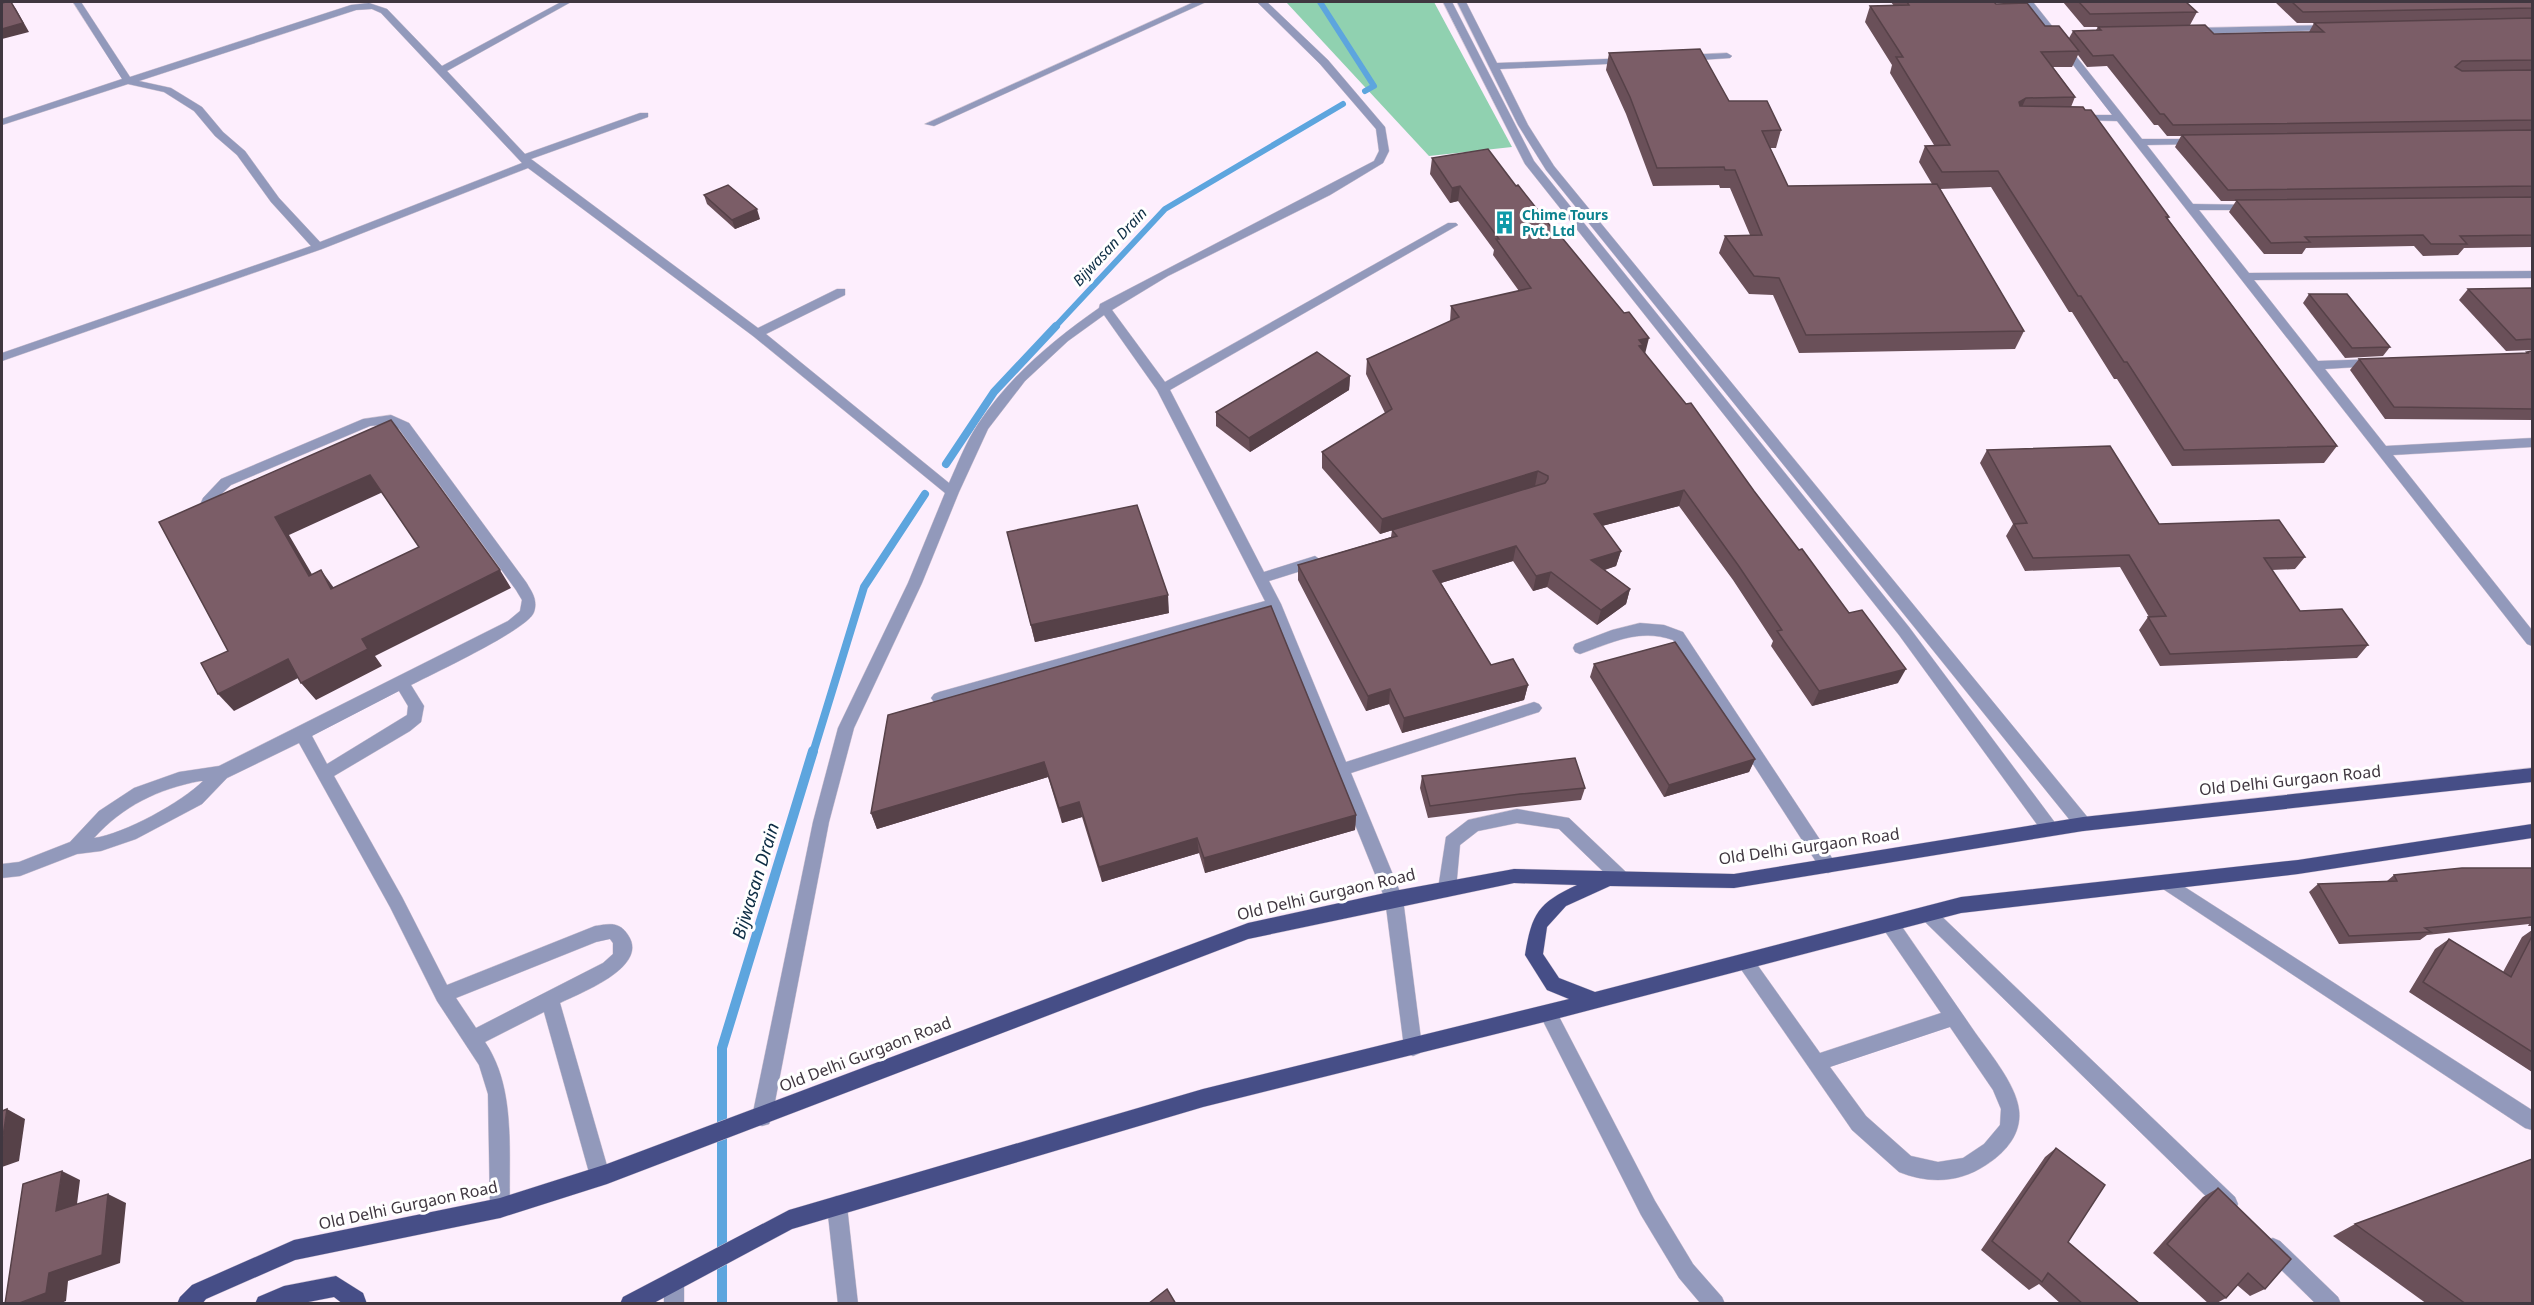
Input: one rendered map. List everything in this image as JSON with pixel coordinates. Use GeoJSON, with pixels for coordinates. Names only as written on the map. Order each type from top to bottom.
{"type":"FeatureCollection","features":[{"type":"Feature","properties":{"kind":"main road","name":"Old Delhi Gurgaon Road"},"geometry":{"type":"LineString","coordinates":[[187,1304],[200,1292],[294,1250],[500,1208],[600,1176],[762,1117],[950,1043],[1248,931],[1514,876],[1734,881],[2083,824],[2532,775]]}},
{"type":"Feature","properties":{"kind":"main road"},"geometry":{"type":"LineString","coordinates":[[630,1304],[789,1220],[1203,1098],[1548,1013],[1961,905],[2298,867],[2532,831]]}},
{"type":"Feature","properties":{"kind":"main road"},"geometry":{"type":"LineString","coordinates":[[1595,1001],[1552,984],[1534,955],[1539,924],[1560,902],[1615,878]]}},
{"type":"Feature","properties":{"kind":"main road"},"geometry":{"type":"LineString","coordinates":[[265,1304],[284,1296],[336,1286],[356,1300],[357,1304]]}},
{"type":"Feature","properties":{"kind":"street"},"geometry":{"type":"LineString","coordinates":[[76,2],[128,81],[166,90],[198,108],[219,134],[242,153],[275,200],[318,247]]}},
{"type":"Feature","properties":{"kind":"street"},"geometry":{"type":"LineString","coordinates":[[441,71],[567,2]]}},
{"type":"Feature","properties":{"kind":"street"},"geometry":{"type":"LineString","coordinates":[[930,124],[1201,2]]}},
{"type":"Feature","properties":{"kind":"street"},"geometry":{"type":"LineString","coordinates":[[762,1117],[821,822],[846,728],[915,583],[952,492],[981,429],[995,408],[1042,357],[1104,307],[1161,275],[1350,181],[1378,163],[1384,151],[1381,129],[1324,62],[1262,2]]}},
{"type":"Feature","properties":{"kind":"street"},"geometry":{"type":"LineString","coordinates":[[1447,2],[1529,162],[1904,631],[2050,829]]}},
{"type":"Feature","properties":{"kind":"street"},"geometry":{"type":"LineString","coordinates":[[1461,2],[1523,125],[1550,168],[2083,824]]}},
{"type":"Feature","properties":{"kind":"street"},"geometry":{"type":"LineString","coordinates":[[2028,2],[2059,33],[2120,118],[2532,640]]}},
{"type":"Feature","properties":{"kind":"street"},"geometry":{"type":"LineString","coordinates":[[2,122],[372,3],[384,11],[526,161],[757,333],[952,492]]}},
{"type":"Feature","properties":{"kind":"street"},"geometry":{"type":"LineString","coordinates":[[2185,31],[2341,28]]}},
{"type":"Feature","properties":{"kind":"street"},"geometry":{"type":"LineString","coordinates":[[1670,59],[1727,56]]}},
{"type":"Feature","properties":{"kind":"street"},"geometry":{"type":"LineString","coordinates":[[1493,66],[1636,60]]}},
{"type":"Feature","properties":{"kind":"street"},"geometry":{"type":"LineString","coordinates":[[2,357],[318,247],[644,115]]}},
{"type":"Feature","properties":{"kind":"street"},"geometry":{"type":"LineString","coordinates":[[2073,118],[2120,118]]}},
{"type":"Feature","properties":{"kind":"street"},"geometry":{"type":"LineString","coordinates":[[2139,142],[2211,141]]}},
{"type":"Feature","properties":{"kind":"street"},"geometry":{"type":"LineString","coordinates":[[2190,207],[2261,207]]}},
{"type":"Feature","properties":{"kind":"street"},"geometry":{"type":"LineString","coordinates":[[1163,389],[1452,225]]}},
{"type":"Feature","properties":{"kind":"street"},"geometry":{"type":"LineString","coordinates":[[2245,277],[2532,274]]}},
{"type":"Feature","properties":{"kind":"street"},"geometry":{"type":"LineString","coordinates":[[757,333],[841,292]]}},
{"type":"Feature","properties":{"kind":"street"},"geometry":{"type":"LineString","coordinates":[[1104,307],[1163,389],[1274,604],[1394,899],[1413,1047]]}},
{"type":"Feature","properties":{"kind":"street"},"geometry":{"type":"LineString","coordinates":[[2314,365],[2383,362]]}},
{"type":"Feature","properties":{"kind":"street"},"geometry":{"type":"LineString","coordinates":[[2,871],[20,869],[75,847],[101,844],[130,834],[196,799],[221,773],[302,734],[513,625],[527,613],[529,600],[521,586],[404,426],[392,419],[368,422],[226,482],[212,493],[204,505],[205,519]]}},
{"type":"Feature","properties":{"kind":"street"},"geometry":{"type":"LineString","coordinates":[[2383,451],[2532,442]]}},
{"type":"Feature","properties":{"kind":"street"},"geometry":{"type":"LineString","coordinates":[[1261,578],[1326,558]]}},
{"type":"Feature","properties":{"kind":"street"},"geometry":{"type":"LineString","coordinates":[[939,698],[1274,604]]}},
{"type":"Feature","properties":{"kind":"street"},"geometry":{"type":"LineString","coordinates":[[1580,648],[1639,627],[1661,628],[1678,636],[1828,866]]}},
{"type":"Feature","properties":{"kind":"street"},"geometry":{"type":"LineString","coordinates":[[326,772],[404,727],[415,718],[416,706],[402,682]]}},
{"type":"Feature","properties":{"kind":"street"},"geometry":{"type":"LineString","coordinates":[[1341,770],[1534,708]]}},
{"type":"Feature","properties":{"kind":"street"},"geometry":{"type":"LineString","coordinates":[[302,734],[326,772],[443,995],[487,1061],[497,1094],[500,1208]]}},
{"type":"Feature","properties":{"kind":"street"},"geometry":{"type":"LineString","coordinates":[[75,847],[90,828],[124,801],[174,778],[221,773]]}},
{"type":"Feature","properties":{"kind":"street"},"geometry":{"type":"LineString","coordinates":[[1447,889],[1452,842],[1474,825],[1516,816],[1563,823],[1615,878]]}},
{"type":"Feature","properties":{"kind":"street"},"geometry":{"type":"LineString","coordinates":[[2166,882],[2532,1121]]}},
{"type":"Feature","properties":{"kind":"street"},"geometry":{"type":"LineString","coordinates":[[1928,915],[2245,1221]]}},
{"type":"Feature","properties":{"kind":"street"},"geometry":{"type":"LineString","coordinates":[[1745,962],[1859,1123],[1906,1165],[1938,1172],[1966,1167],[1991,1151],[2008,1129],[2010,1109],[2000,1084],[1890,924]]}},
{"type":"Feature","properties":{"kind":"street"},"geometry":{"type":"LineString","coordinates":[[443,995],[595,934],[613,931],[622,940],[622,957],[609,969],[471,1040]]}},
{"type":"Feature","properties":{"kind":"street"},"geometry":{"type":"LineString","coordinates":[[550,1000],[600,1176]]}},
{"type":"Feature","properties":{"kind":"street"},"geometry":{"type":"LineString","coordinates":[[1548,1013],[1648,1208],[1686,1271],[1715,1304]]}},
{"type":"Feature","properties":{"kind":"street"},"geometry":{"type":"LineString","coordinates":[[1816,1063],[1954,1017]]}},
{"type":"Feature","properties":{"kind":"street"},"geometry":{"type":"LineString","coordinates":[[837,1206],[848,1304]]}},
{"type":"Feature","properties":{"kind":"street"},"geometry":{"type":"LineString","coordinates":[[2262,1237],[2331,1304]]}},
{"type":"Feature","properties":{"kind":"street"},"geometry":{"type":"LineString","coordinates":[[674,1304],[682,1276]]}},
{"type":"Feature","properties":{"kind":"green space"},"geometry":{"type":"Polygon","coordinates":[[[1286,2],[1434,2],[1512,147],[1429,156],[1286,2]]]}},
{"type":"Feature","properties":{"kind":"building"},"geometry":{"type":"Polygon","coordinates":[[[11,2],[23,23],[2,29],[2,3],[11,2]]]}},
{"type":"Feature","properties":{"kind":"building"},"geometry":{"type":"Polygon","coordinates":[[[1907,2],[2027,3],[2045,26],[2059,26],[2079,51],[2041,52],[2075,97],[2026,98],[2019,102],[2020,106],[2083,107],[2085,110],[2091,110],[2169,217],[2166,217],[2337,446],[2184,450],[2127,362],[2124,362],[2081,296],[2078,296],[1998,171],[1942,172],[1925,146],[1950,145],[1896,57],[1903,57],[1870,6],[1909,5],[1907,2]]]}},
{"type":"Feature","properties":{"kind":"building"},"geometry":{"type":"Polygon","coordinates":[[[2079,2],[2186,2],[2197,12],[2090,14],[2079,2]]]}},
{"type":"Feature","properties":{"kind":"building"},"geometry":{"type":"Polygon","coordinates":[[[2292,2],[2532,2],[2532,8],[2303,12],[2292,2]]]}},
{"type":"Feature","properties":{"kind":"building"},"geometry":{"type":"Polygon","coordinates":[[[2532,18],[2532,60],[2462,61],[2455,67],[2462,71],[2532,70],[2532,120],[2173,125],[2164,114],[2160,114],[2113,55],[2093,56],[2073,31],[2101,30],[2098,27],[2205,25],[2214,34],[2324,32],[2314,23],[2532,18]]]}},
{"type":"Feature","properties":{"kind":"building"},"geometry":{"type":"Polygon","coordinates":[[[1700,49],[1729,101],[1767,101],[1781,130],[1762,131],[1788,186],[1937,184],[2024,331],[1806,335],[1779,278],[1754,276],[1725,236],[1762,235],[1735,170],[1725,170],[1724,167],[1657,168],[1630,97],[1609,53],[1700,49]]]}},
{"type":"Feature","properties":{"kind":"building"},"geometry":{"type":"Polygon","coordinates":[[[2532,130],[2532,186],[2228,190],[2182,135],[2532,130]]]}},
{"type":"Feature","properties":{"kind":"building"},"geometry":{"type":"Polygon","coordinates":[[[1488,149],[1516,186],[1518,185],[1624,313],[1629,312],[1649,338],[1639,340],[1643,345],[1639,346],[1686,404],[1691,403],[1754,491],[1799,550],[1802,549],[1849,613],[1862,610],[1906,669],[1819,691],[1777,631],[1782,630],[1684,490],[1594,514],[1621,551],[1591,560],[1630,589],[1601,610],[1551,572],[1536,576],[1516,546],[1433,571],[1491,665],[1513,659],[1528,685],[1404,718],[1390,689],[1368,696],[1298,565],[1397,536],[1392,530],[1545,483],[1548,479],[1548,476],[1538,471],[1382,519],[1322,452],[1392,409],[1367,359],[1459,317],[1451,306],[1531,288],[1460,186],[1452,188],[1432,158],[1488,149]]]}},
{"type":"Feature","properties":{"kind":"building"},"geometry":{"type":"Polygon","coordinates":[[[728,185],[757,209],[732,220],[704,195],[728,185]]]}},
{"type":"Feature","properties":{"kind":"building"},"geometry":{"type":"Polygon","coordinates":[[[2532,197],[2532,235],[2460,236],[2467,244],[2431,244],[2423,235],[2305,237],[2310,242],[2271,243],[2236,200],[2532,197]]]}},
{"type":"Feature","properties":{"kind":"building"},"geometry":{"type":"Polygon","coordinates":[[[2532,288],[2532,339],[2516,340],[2468,289],[2532,288]]]}},
{"type":"Feature","properties":{"kind":"building"},"geometry":{"type":"Polygon","coordinates":[[[2309,294],[2347,294],[2390,347],[2352,348],[2309,294]]]}},
{"type":"Feature","properties":{"kind":"building"},"geometry":{"type":"Polygon","coordinates":[[[2532,351],[2532,409],[2394,407],[2359,359],[2529,353],[2527,352],[2532,351]]]}},
{"type":"Feature","properties":{"kind":"building"},"geometry":{"type":"Polygon","coordinates":[[[1317,352],[1350,376],[1249,438],[1216,412],[1317,352]]]}},
{"type":"Feature","properties":{"kind":"building"},"geometry":{"type":"Polygon","coordinates":[[[391,420],[500,570],[362,639],[368,649],[301,683],[288,659],[218,694],[201,663],[228,651],[159,522],[391,420]],[[370,475],[275,517],[309,576],[321,570],[331,589],[419,547],[370,475]]]}},
{"type":"Feature","properties":{"kind":"building"},"geometry":{"type":"Polygon","coordinates":[[[2110,446],[2159,524],[2279,520],[2305,557],[2264,558],[2300,611],[2342,609],[2368,645],[2170,654],[2148,617],[2166,616],[2129,555],[2033,558],[2014,524],[2027,523],[1987,450],[2110,446]]]}},
{"type":"Feature","properties":{"kind":"building"},"geometry":{"type":"Polygon","coordinates":[[[1137,505],[1168,595],[1031,625],[1007,532],[1137,505]]]}},
{"type":"Feature","properties":{"kind":"building"},"geometry":{"type":"Polygon","coordinates":[[[1271,606],[1356,815],[1204,858],[1197,838],[1099,867],[1079,802],[1059,808],[1044,762],[871,813],[888,715],[1271,606]]]}},
{"type":"Feature","properties":{"kind":"building"},"geometry":{"type":"Polygon","coordinates":[[[1675,642],[1755,759],[1669,785],[1594,664],[1675,642]]]}},
{"type":"Feature","properties":{"kind":"building"},"geometry":{"type":"Polygon","coordinates":[[[1575,758],[1585,788],[1430,806],[1422,776],[1575,758]]]}},
{"type":"Feature","properties":{"kind":"building"},"geometry":{"type":"Polygon","coordinates":[[[2462,868],[2532,868],[2532,917],[2425,928],[2431,932],[2349,936],[2318,884],[2397,881],[2394,875],[2462,868]]]}},
{"type":"Feature","properties":{"kind":"building"},"geometry":{"type":"Polygon","coordinates":[[[2532,936],[2532,1052],[2423,982],[2449,939],[2511,977],[2532,936]]]}},
{"type":"Feature","properties":{"kind":"building"},"geometry":{"type":"Polygon","coordinates":[[[7,1109],[2,1143],[2,1111],[7,1109]]]}},
{"type":"Feature","properties":{"kind":"building"},"geometry":{"type":"Polygon","coordinates":[[[2056,1148],[2105,1185],[2068,1242],[2140,1304],[2083,1304],[2048,1273],[2042,1282],[1992,1241],[2056,1148]]]}},
{"type":"Feature","properties":{"kind":"building"},"geometry":{"type":"Polygon","coordinates":[[[2532,1159],[2532,1304],[2466,1304],[2355,1224],[2532,1159]]]}},
{"type":"Feature","properties":{"kind":"building"},"geometry":{"type":"Polygon","coordinates":[[[62,1171],[56,1211],[108,1194],[102,1255],[49,1273],[46,1293],[17,1304],[5,1304],[23,1184],[62,1171]]]}},
{"type":"Feature","properties":{"kind":"building"},"geometry":{"type":"Polygon","coordinates":[[[2218,1188],[2291,1259],[2265,1289],[2248,1273],[2226,1298],[2167,1244],[2218,1188]]]}},
{"type":"Feature","properties":{"kind":"building"},"geometry":{"type":"Polygon","coordinates":[[[1167,1289],[1176,1304],[1148,1304],[1167,1289]]]}},
{"type":"Feature","properties":{"kind":"waterway","name":"Bijwasan Drain"},"geometry":{"type":"LineString","coordinates":[[1320,2],[1374,86],[1365,91]]}},
{"type":"Feature","properties":{"kind":"waterway","name":"Bijwasan Drain"},"geometry":{"type":"LineString","coordinates":[[1054,328],[1165,209],[1343,104]]}},
{"type":"Feature","properties":{"kind":"waterway","name":"Bijwasan Drain"},"geometry":{"type":"LineString","coordinates":[[946,464],[994,392],[1056,326]]}},
{"type":"Feature","properties":{"kind":"waterway","name":"Bijwasan Drain"},"geometry":{"type":"LineString","coordinates":[[813,753],[864,587],[925,494]]}},
{"type":"Feature","properties":{"kind":"waterway","name":"Bijwasan Drain"},"geometry":{"type":"LineString","coordinates":[[722,1304],[722,1048],[813,751]]}},
{"type":"Feature","properties":{"kind":"place","name":"Chime Tours Pvt. Ltd"},"geometry":{"type":"Point","coordinates":[1504,223]}}]}
